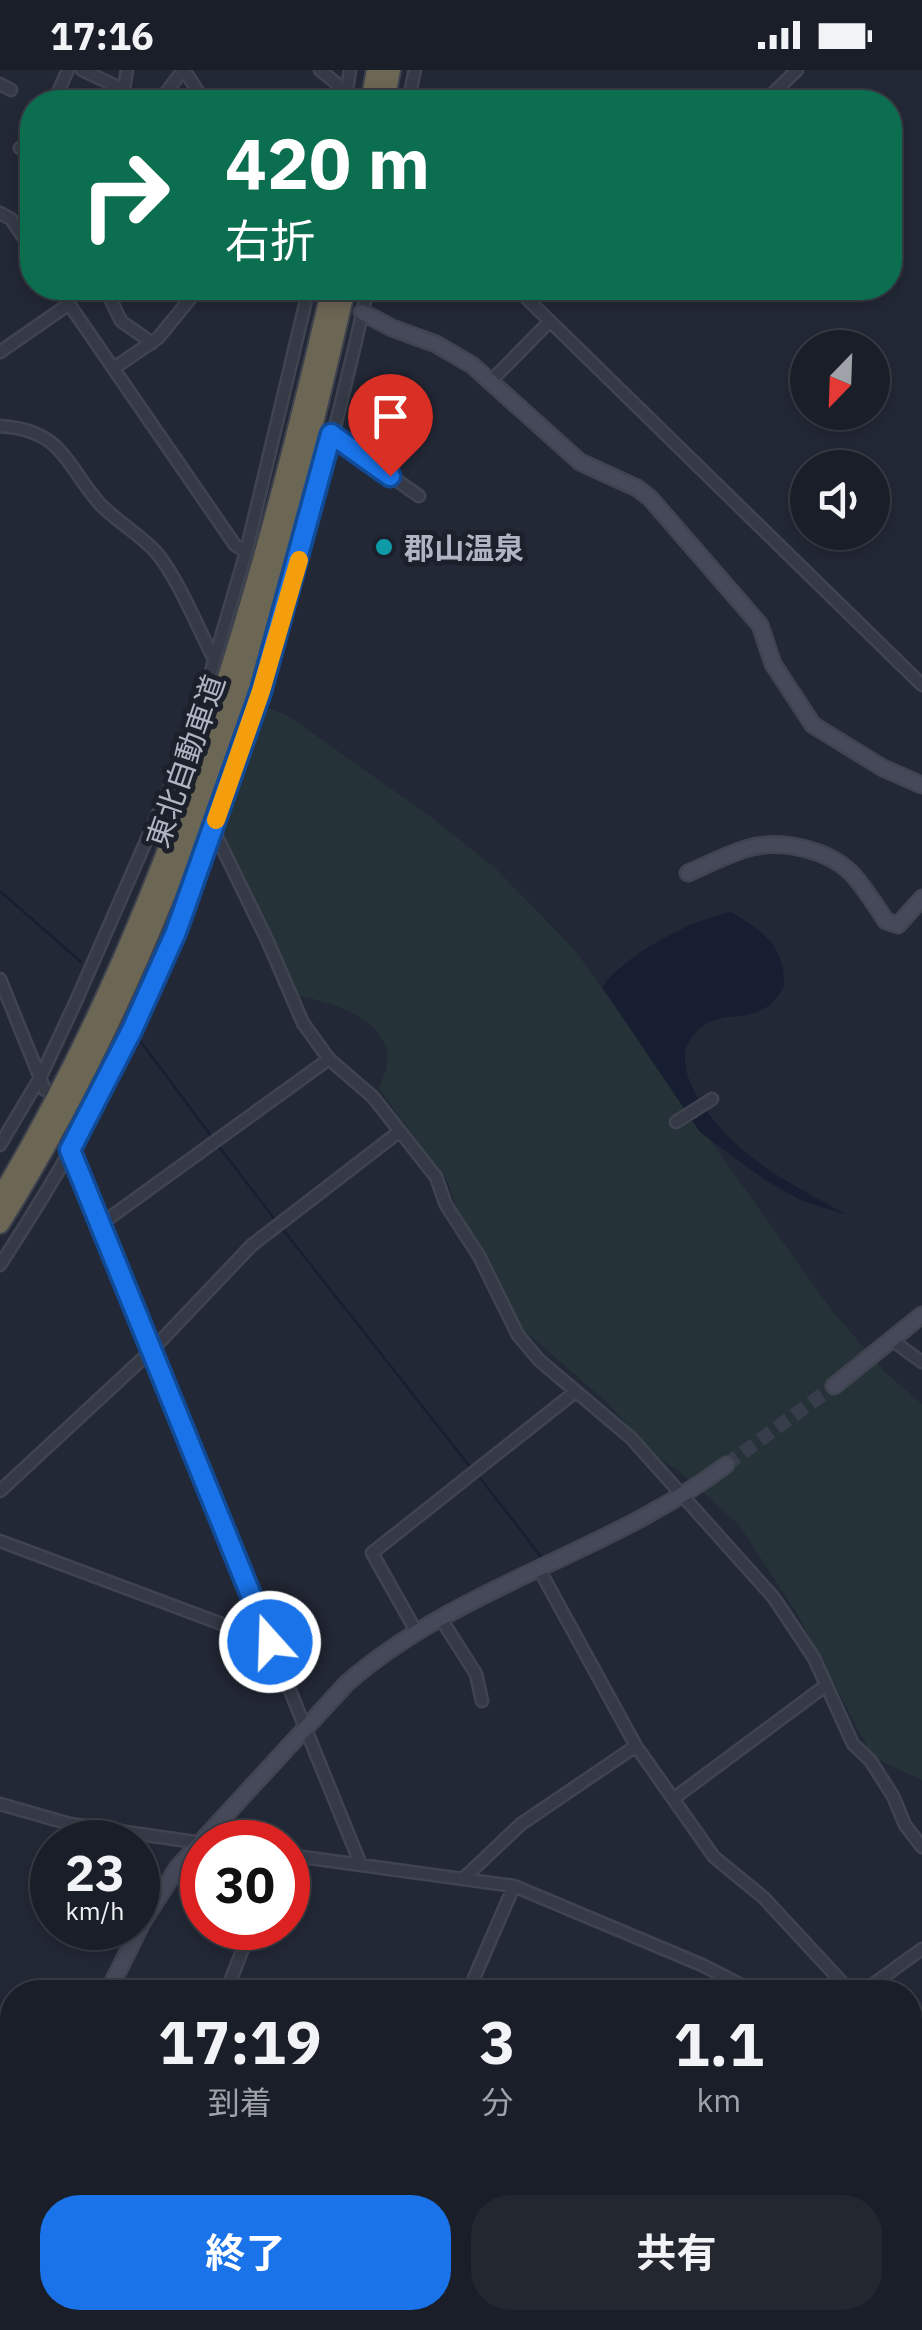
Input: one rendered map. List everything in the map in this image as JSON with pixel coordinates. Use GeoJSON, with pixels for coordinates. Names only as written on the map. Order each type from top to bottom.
{"type":"FeatureCollection","features":[{"type":"Feature","properties":{"kind":"highway","name":"東北自動車道"},"geometry":{"type":"LineString","coordinates":[[0,1198],[100,1012],[181,818],[250,608],[329,300]]}},
{"type":"Feature","properties":{"kind":"highway","name":"東北自動車道"},"geometry":{"type":"LineString","coordinates":[[0,1224],[54,1133],[113,1018],[195,823],[240,692],[286,537],[343,300]]}},
{"type":"Feature","properties":{"kind":"street"},"geometry":{"type":"LineString","coordinates":[[82,70],[122,90],[127,70]]}},
{"type":"Feature","properties":{"kind":"street"},"geometry":{"type":"LineString","coordinates":[[320,70],[339,90]]}},
{"type":"Feature","properties":{"kind":"street"},"geometry":{"type":"LineString","coordinates":[[776,90],[797,70]]}},
{"type":"Feature","properties":{"kind":"street"},"geometry":{"type":"LineString","coordinates":[[0,84],[12,90]]}},
{"type":"Feature","properties":{"kind":"street"},"geometry":{"type":"LineString","coordinates":[[0,212],[20,232]]}},
{"type":"Feature","properties":{"kind":"street"},"geometry":{"type":"LineString","coordinates":[[67,300],[235,545],[246,552]]}},
{"type":"Feature","properties":{"kind":"street"},"geometry":{"type":"LineString","coordinates":[[110,300],[121,322],[152,344]]}},
{"type":"Feature","properties":{"kind":"street"},"geometry":{"type":"LineString","coordinates":[[114,368],[152,344],[189,300]]}},
{"type":"Feature","properties":{"kind":"street"},"geometry":{"type":"LineString","coordinates":[[0,1145],[41,1076],[192,736],[246,552],[307,300]]}},
{"type":"Feature","properties":{"kind":"street"},"geometry":{"type":"LineString","coordinates":[[0,1265],[70,1150],[132,1030],[176,932],[213,829],[256,688],[331,434],[365,300]]}},
{"type":"Feature","properties":{"kind":"street"},"geometry":{"type":"LineString","coordinates":[[528,300],[922,685]]}},
{"type":"Feature","properties":{"kind":"street"},"geometry":{"type":"LineString","coordinates":[[0,352],[70,304]]}},
{"type":"Feature","properties":{"kind":"street"},"geometry":{"type":"LineString","coordinates":[[362,312],[449,351],[491,381],[580,462],[650,498],[760,625],[772,664],[814,726],[883,768],[922,786]]}},
{"type":"Feature","properties":{"kind":"street"},"geometry":{"type":"LineString","coordinates":[[491,381],[550,321]]}},
{"type":"Feature","properties":{"kind":"street"},"geometry":{"type":"LineString","coordinates":[[0,426],[22,427],[36,433],[71,461],[98,501],[152,548],[161,558],[215,664]]}},
{"type":"Feature","properties":{"kind":"street"},"geometry":{"type":"LineString","coordinates":[[331,434],[418,496]]}},
{"type":"Feature","properties":{"kind":"street"},"geometry":{"type":"LineString","coordinates":[[213,829],[302,1023],[329,1059],[373,1097],[436,1177],[446,1205],[478,1256],[518,1335],[538,1360],[631,1438],[774,1598],[814,1658],[853,1744],[870,1760],[893,1796],[905,1825],[922,1847]]}},
{"type":"Feature","properties":{"kind":"street"},"geometry":{"type":"LineString","coordinates":[[688,874],[748,848],[799,848],[825,856],[852,874],[886,921],[894,925],[922,898]]}},
{"type":"Feature","properties":{"kind":"street"},"geometry":{"type":"LineString","coordinates":[[0,979],[46,1090]]}},
{"type":"Feature","properties":{"kind":"street"},"geometry":{"type":"LineString","coordinates":[[102,1224],[329,1059]]}},
{"type":"Feature","properties":{"kind":"street"},"geometry":{"type":"LineString","coordinates":[[676,1122],[712,1099]]}},
{"type":"Feature","properties":{"kind":"street"},"geometry":{"type":"LineString","coordinates":[[0,1491],[152,1350],[252,1244],[400,1130]]}},
{"type":"Feature","properties":{"kind":"street"},"geometry":{"type":"LineString","coordinates":[[64,1134],[361,1865]]}},
{"type":"Feature","properties":{"kind":"street"},"geometry":{"type":"LineString","coordinates":[[834,1386],[922,1315]]}},
{"type":"Feature","properties":{"kind":"street"},"geometry":{"type":"LineString","coordinates":[[893,1341],[922,1362]]}},
{"type":"Feature","properties":{"kind":"street"},"geometry":{"type":"LineString","coordinates":[[416,1632],[372,1553],[575,1392]]}},
{"type":"Feature","properties":{"kind":"street"},"geometry":{"type":"LineString","coordinates":[[222,1820],[347,1683],[375,1658],[441,1619],[634,1524],[682,1497],[726,1465]]}},
{"type":"Feature","properties":{"kind":"street"},"geometry":{"type":"LineString","coordinates":[[0,1541],[270,1642]]}},
{"type":"Feature","properties":{"kind":"street"},"geometry":{"type":"LineString","coordinates":[[539,1569],[636,1746],[714,1857],[764,1898],[840,1980]]}},
{"type":"Feature","properties":{"kind":"street"},"geometry":{"type":"LineString","coordinates":[[441,1619],[476,1674],[482,1701]]}},
{"type":"Feature","properties":{"kind":"street"},"geometry":{"type":"LineString","coordinates":[[673,1799],[826,1686]]}},
{"type":"Feature","properties":{"kind":"street"},"geometry":{"type":"LineString","coordinates":[[464,1878],[522,1824],[636,1746]]}},
{"type":"Feature","properties":{"kind":"street"},"geometry":{"type":"LineString","coordinates":[[0,1804],[70,1824],[180,1840]]}},
{"type":"Feature","properties":{"kind":"street"},"geometry":{"type":"LineString","coordinates":[[310,1858],[514,1886],[732,1980]]}},
{"type":"Feature","properties":{"kind":"street"},"geometry":{"type":"LineString","coordinates":[[114,1980],[157,1898],[180,1869]]}},
{"type":"Feature","properties":{"kind":"street"},"geometry":{"type":"LineString","coordinates":[[473,1980],[514,1886]]}},
{"type":"Feature","properties":{"kind":"street"},"geometry":{"type":"LineString","coordinates":[[879,1980],[922,1949]]}},
{"type":"Feature","properties":{"kind":"street"},"geometry":{"type":"LineString","coordinates":[[231,1980],[242,1950]]}},
{"type":"Feature","properties":{"kind":"shaded area"},"geometry":{"type":"Polygon","coordinates":[[[262,709],[290,717],[431,817],[494,867],[574,949],[830,1308],[885,1372],[922,1404],[922,1780],[878,1760],[868,1748],[796,1612],[739,1525],[660,1459],[604,1400],[520,1327],[460,1220],[448,1182],[379,1089],[387,1065],[380,1036],[358,1016],[298,996],[219,834],[248,738],[262,709]]]}},
{"type":"Feature","properties":{"kind":"water"},"geometry":{"type":"Polygon","coordinates":[[[731,912],[753,926],[777,951],[784,987],[764,1009],[703,1026],[689,1041],[685,1059],[688,1078],[710,1116],[741,1148],[776,1174],[847,1215],[800,1200],[765,1180],[700,1132],[602,987],[627,962],[661,940],[731,912]]]}},
{"type":"Feature","properties":{"kind":"waterway"},"geometry":{"type":"LineString","coordinates":[[0,891],[81,962]]}},
{"type":"Feature","properties":{"kind":"waterway"},"geometry":{"type":"LineString","coordinates":[[138,1038],[212,1137]]}},
{"type":"Feature","properties":{"kind":"waterway"},"geometry":{"type":"LineString","coordinates":[[217,1144],[276,1221]]}},
{"type":"Feature","properties":{"kind":"waterway"},"geometry":{"type":"LineString","coordinates":[[281,1227],[471,1468]]}},
{"type":"Feature","properties":{"kind":"waterway"},"geometry":{"type":"LineString","coordinates":[[477,1474],[542,1558]]}},
{"type":"Feature","properties":{"kind":"tunnel"},"geometry":{"type":"LineString","coordinates":[[726,1465],[834,1386]]}},
{"type":"Feature","properties":{"kind":"slow traffic"},"geometry":{"type":"LineString","coordinates":[[216,820],[261,691],[299,560]]}},
{"type":"Feature","properties":{"kind":"place","name":"郡山温泉"},"geometry":{"type":"Point","coordinates":[384,547]}},
{"type":"Feature","properties":{"kind":"route"},"geometry":{"type":"LineString","coordinates":[[270,1642],[70,1150],[132,1030],[176,932],[261,691],[331,434],[390,476]]}}]}
